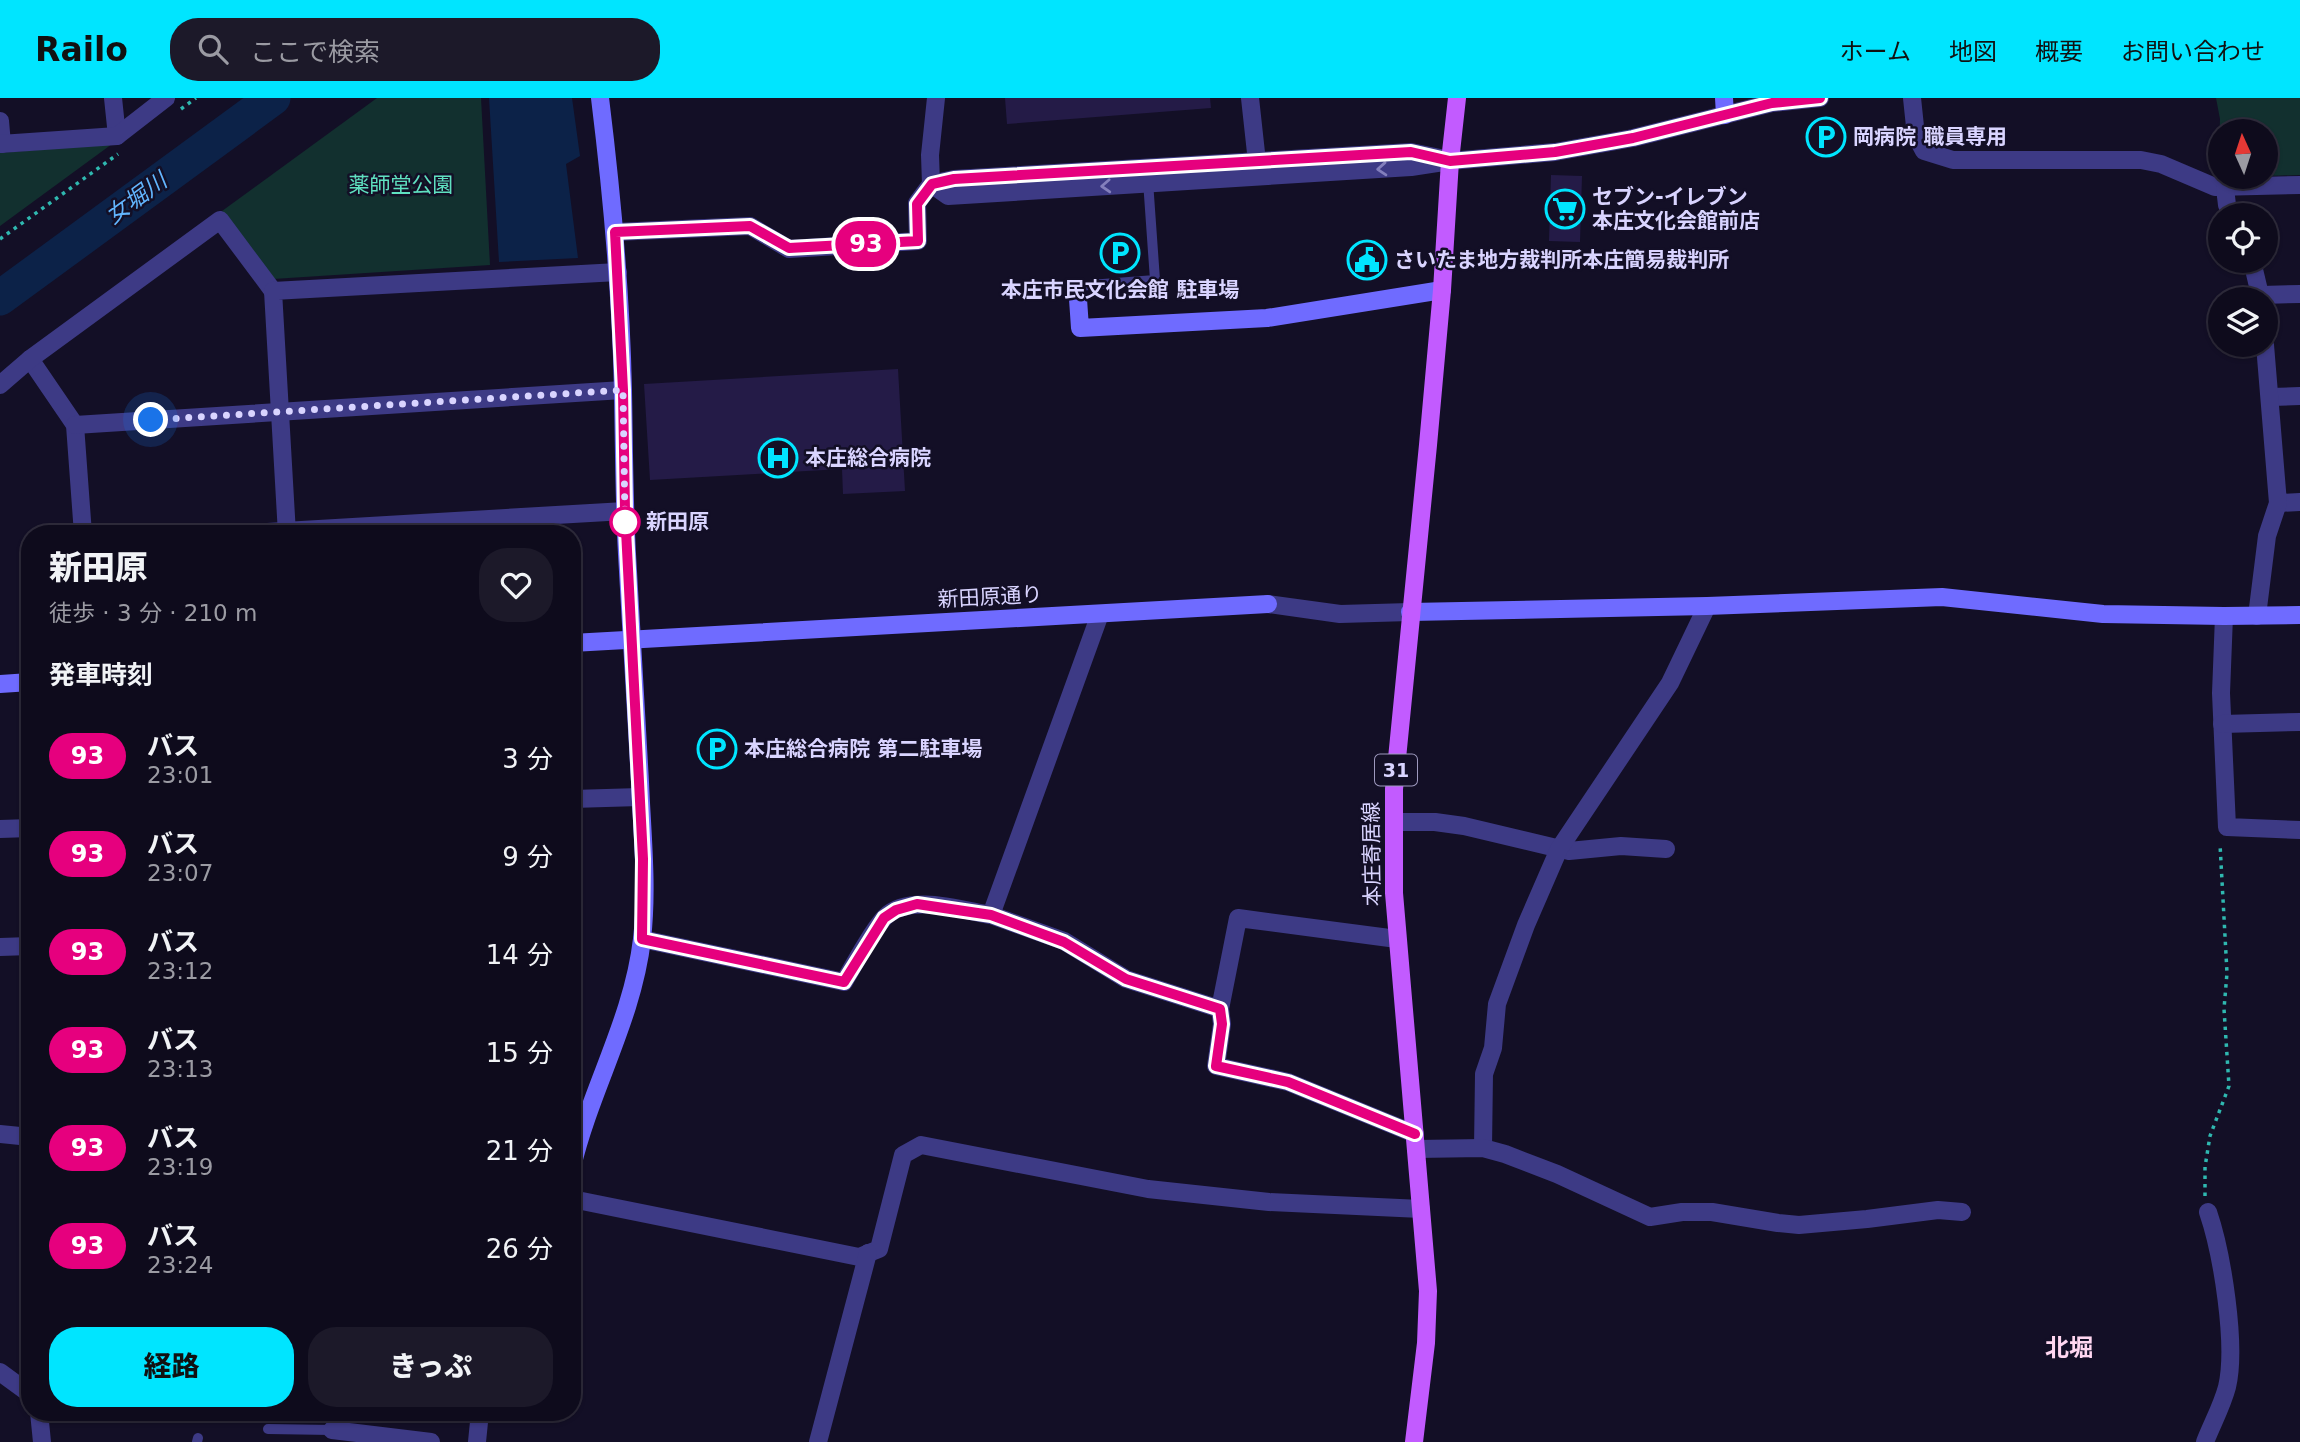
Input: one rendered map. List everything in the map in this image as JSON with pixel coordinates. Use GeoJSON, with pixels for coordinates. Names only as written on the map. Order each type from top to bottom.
{"type":"FeatureCollection","features":[{"type":"Feature","properties":{"kind":"main road","name":"本庄寄居線"},"geometry":{"type":"LineString","coordinates":[[1414,1442],[1426,1343],[1428,1291],[1397,939],[1394,789],[1442,289],[1457,98]]}},
{"type":"Feature","properties":{"kind":"street"},"geometry":{"type":"LineString","coordinates":[[113,98],[118,144]]}},
{"type":"Feature","properties":{"kind":"street"},"geometry":{"type":"LineString","coordinates":[[581,1134],[633,985],[642,939],[643,859],[625,511],[618,272],[600,98]]}},
{"type":"Feature","properties":{"kind":"street"},"geometry":{"type":"LineString","coordinates":[[932,184],[930,155],[936,98]]}},
{"type":"Feature","properties":{"kind":"street"},"geometry":{"type":"LineString","coordinates":[[1250,98],[1257,169]]}},
{"type":"Feature","properties":{"kind":"street"},"geometry":{"type":"LineString","coordinates":[[615,232],[750,226],[789,248],[918,241],[917,204],[932,184],[954,179],[1147,176],[1257,169],[1411,152],[1450,161],[1555,152],[1633,138],[1724,107],[1820,98]]}},
{"type":"Feature","properties":{"kind":"street"},"geometry":{"type":"LineString","coordinates":[[1912,98],[1916,136],[1924,151],[1953,160],[2141,160],[2161,164],[2208,183]]}},
{"type":"Feature","properties":{"kind":"street"},"geometry":{"type":"LineString","coordinates":[[0,121],[1,144],[118,144],[170,106]]}},
{"type":"Feature","properties":{"kind":"street"},"geometry":{"type":"LineString","coordinates":[[2278,186],[2300,185]]}},
{"type":"Feature","properties":{"kind":"street"},"geometry":{"type":"LineString","coordinates":[[0,385],[30,359],[220,220],[274,291],[287,525]]}},
{"type":"Feature","properties":{"kind":"street"},"geometry":{"type":"LineString","coordinates":[[274,291],[618,272]]}},
{"type":"Feature","properties":{"kind":"street"},"geometry":{"type":"LineString","coordinates":[[1078,299],[1080,328],[1267,318],[1442,289]]}},
{"type":"Feature","properties":{"kind":"street"},"geometry":{"type":"LineString","coordinates":[[2278,296],[2300,294]]}},
{"type":"Feature","properties":{"kind":"street"},"geometry":{"type":"LineString","coordinates":[[2257,616],[2267,536],[2278,503],[2266,357]]}},
{"type":"Feature","properties":{"kind":"street"},"geometry":{"type":"LineString","coordinates":[[30,359],[75,425],[81,525]]}},
{"type":"Feature","properties":{"kind":"street"},"geometry":{"type":"LineString","coordinates":[[75,425],[623,390]]}},
{"type":"Feature","properties":{"kind":"street"},"geometry":{"type":"LineString","coordinates":[[2270,397],[2300,396]]}},
{"type":"Feature","properties":{"kind":"street"},"geometry":{"type":"LineString","coordinates":[[2278,503],[2300,502]]}},
{"type":"Feature","properties":{"kind":"street"},"geometry":{"type":"LineString","coordinates":[[400,525],[625,511]]}},
{"type":"Feature","properties":{"kind":"street"},"geometry":{"type":"LineString","coordinates":[[1410,612],[1707,606],[1942,597],[2104,614],[2224,617],[2300,615]]}},
{"type":"Feature","properties":{"kind":"street","name":"新田原通り"},"geometry":{"type":"LineString","coordinates":[[581,642],[1268,604],[1340,614],[1410,612]]}},
{"type":"Feature","properties":{"kind":"street"},"geometry":{"type":"LineString","coordinates":[[1483,1148],[1484,1074],[1493,1048],[1497,1004],[1526,925],[1559,849],[1670,683],[1707,606]]}},
{"type":"Feature","properties":{"kind":"street"},"geometry":{"type":"LineString","coordinates":[[991,915],[1100,614]]}},
{"type":"Feature","properties":{"kind":"street"},"geometry":{"type":"LineString","coordinates":[[2224,617],[2222,724],[2227,827],[2300,830]]}},
{"type":"Feature","properties":{"kind":"street"},"geometry":{"type":"LineString","coordinates":[[0,684],[21,683]]}},
{"type":"Feature","properties":{"kind":"street"},"geometry":{"type":"LineString","coordinates":[[2222,724],[2300,722]]}},
{"type":"Feature","properties":{"kind":"street"},"geometry":{"type":"LineString","coordinates":[[581,799],[640,797]]}},
{"type":"Feature","properties":{"kind":"street"},"geometry":{"type":"LineString","coordinates":[[1395,822],[1435,822],[1464,826],[1569,851],[1621,846],[1666,849]]}},
{"type":"Feature","properties":{"kind":"street"},"geometry":{"type":"LineString","coordinates":[[0,829],[21,828]]}},
{"type":"Feature","properties":{"kind":"street"},"geometry":{"type":"LineString","coordinates":[[642,939],[844,982],[884,918],[896,910],[917,904],[991,915],[1064,942],[1126,979],[1220,1009]]}},
{"type":"Feature","properties":{"kind":"street"},"geometry":{"type":"LineString","coordinates":[[1397,939],[1238,918],[1220,1009],[1222,1024],[1216,1066],[1288,1082],[1415,1141],[1483,1148],[1557,1174],[1650,1217],[1682,1212],[1712,1212],[1799,1225],[1938,1210],[1962,1212]]}},
{"type":"Feature","properties":{"kind":"street"},"geometry":{"type":"LineString","coordinates":[[0,947],[21,946]]}},
{"type":"Feature","properties":{"kind":"street"},"geometry":{"type":"LineString","coordinates":[[0,1134],[21,1136]]}},
{"type":"Feature","properties":{"kind":"street"},"geometry":{"type":"LineString","coordinates":[[581,1201],[859,1257],[879,1249],[903,1156],[921,1145],[1148,1189],[1269,1202],[1421,1209]]}},
{"type":"Feature","properties":{"kind":"street"},"geometry":{"type":"LineString","coordinates":[[2205,1442],[2227,1389],[2230,1370],[2229,1331],[2217,1238],[2208,1212]]}},
{"type":"Feature","properties":{"kind":"street"},"geometry":{"type":"LineString","coordinates":[[818,1442],[868,1253]]}},
{"type":"Feature","properties":{"kind":"street"},"geometry":{"type":"LineString","coordinates":[[0,1372],[21,1387]]}},
{"type":"Feature","properties":{"kind":"street"},"geometry":{"type":"LineString","coordinates":[[40,1421],[42,1442]]}},
{"type":"Feature","properties":{"kind":"street"},"geometry":{"type":"LineString","coordinates":[[477,1442],[479,1421]]}},
{"type":"Feature","properties":{"kind":"street"},"geometry":{"type":"LineString","coordinates":[[332,1430],[431,1442]]}},
{"type":"Feature","properties":{"kind":"lane"},"geometry":{"type":"LineString","coordinates":[[1078,299],[1077,286],[1155,281],[1147,176]]}},
{"type":"Feature","properties":{"kind":"lane"},"geometry":{"type":"LineString","coordinates":[[268,1429],[332,1430]]}},
{"type":"Feature","properties":{"kind":"path"},"geometry":{"type":"LineString","coordinates":[[170,106],[196,98]]}},
{"type":"Feature","properties":{"kind":"path"},"geometry":{"type":"LineString","coordinates":[[0,239],[118,144]]}},
{"type":"Feature","properties":{"kind":"path"},"geometry":{"type":"LineString","coordinates":[[2208,1212],[2204,1189],[2210,1136],[2229,1086],[2224,1009],[2227,973],[2220,841],[2227,827]]}},
{"type":"Feature","properties":{"kind":"green space","name":"薬師堂公園"},"geometry":{"type":"Polygon","coordinates":[[[377,98],[481,98],[490,265],[273,279],[222,211],[377,98]]]}},
{"type":"Feature","properties":{"kind":"green space"},"geometry":{"type":"Polygon","coordinates":[[[2216,98],[2300,98],[2300,175],[2278,176],[2278,119],[2220,119],[2216,98]]]}},
{"type":"Feature","properties":{"kind":"green space"},"geometry":{"type":"Polygon","coordinates":[[[112,144],[0,226],[0,153],[112,144]]]}},
{"type":"Feature","properties":{"kind":"water"},"geometry":{"type":"Polygon","coordinates":[[[489,98],[572,98],[580,156],[566,164],[578,258],[499,262],[489,98]]]}},
{"type":"Feature","properties":{"kind":"building"},"geometry":{"type":"Polygon","coordinates":[[[1005,98],[1210,98],[1211,108],[1007,124],[1005,98]]]}},
{"type":"Feature","properties":{"kind":"building","name":"セブン-イレブン 本庄文化会館前店"},"geometry":{"type":"Polygon","coordinates":[[[1551,175],[1582,176],[1580,242],[1549,241],[1551,175]]]}},
{"type":"Feature","properties":{"kind":"building"},"geometry":{"type":"Polygon","coordinates":[[[898,369],[905,491],[843,494],[842,469],[650,480],[644,384],[898,369]]]}},
{"type":"Feature","properties":{"kind":"waterway","name":"女堀川"},"geometry":{"type":"LineString","coordinates":[[0,298],[273,98]]}},
{"type":"Feature","properties":{"kind":"bus line","name":"93"},"geometry":{"type":"LineString","coordinates":[[1415,1134],[1288,1082],[1216,1066],[1222,1024],[1220,1009],[1126,979],[1064,942],[991,915],[917,904],[896,910],[884,918],[844,982],[642,939],[643,859],[625,511],[623,390],[615,232],[750,226],[789,248],[918,241],[917,204],[932,184],[954,179],[1411,152],[1450,161],[1555,152],[1633,138],[1772,103],[1820,98]]}},
{"type":"Feature","properties":{"kind":"place","name":"岡病院 職員専用"},"geometry":{"type":"Point","coordinates":[1826,137]}},
{"type":"Feature","properties":{"kind":"place","name":"セブン-イレブン 本庄文化会館前店"},"geometry":{"type":"Point","coordinates":[1565,209]}},
{"type":"Feature","properties":{"kind":"place","name":"本庄市民文化会館 駐車場"},"geometry":{"type":"Point","coordinates":[1120,253]}},
{"type":"Feature","properties":{"kind":"place","name":"さいたま地方裁判所本庄簡易裁判所"},"geometry":{"type":"Point","coordinates":[1367,260]}},
{"type":"Feature","properties":{"kind":"place","name":"本庄総合病院"},"geometry":{"type":"Point","coordinates":[778,458]}},
{"type":"Feature","properties":{"kind":"place","name":"新田原"},"geometry":{"type":"Point","coordinates":[625,522]}},
{"type":"Feature","properties":{"kind":"place","name":"本庄総合病院 第二駐車場"},"geometry":{"type":"Point","coordinates":[717,749]}},
{"type":"Feature","properties":{"kind":"district","name":"北堀"},"geometry":{"type":"Point","coordinates":[2069,1348]}},
{"type":"Feature","properties":{"kind":"route"},"geometry":{"type":"LineString","coordinates":[[151,420],[623,390],[625,522]]}}]}
